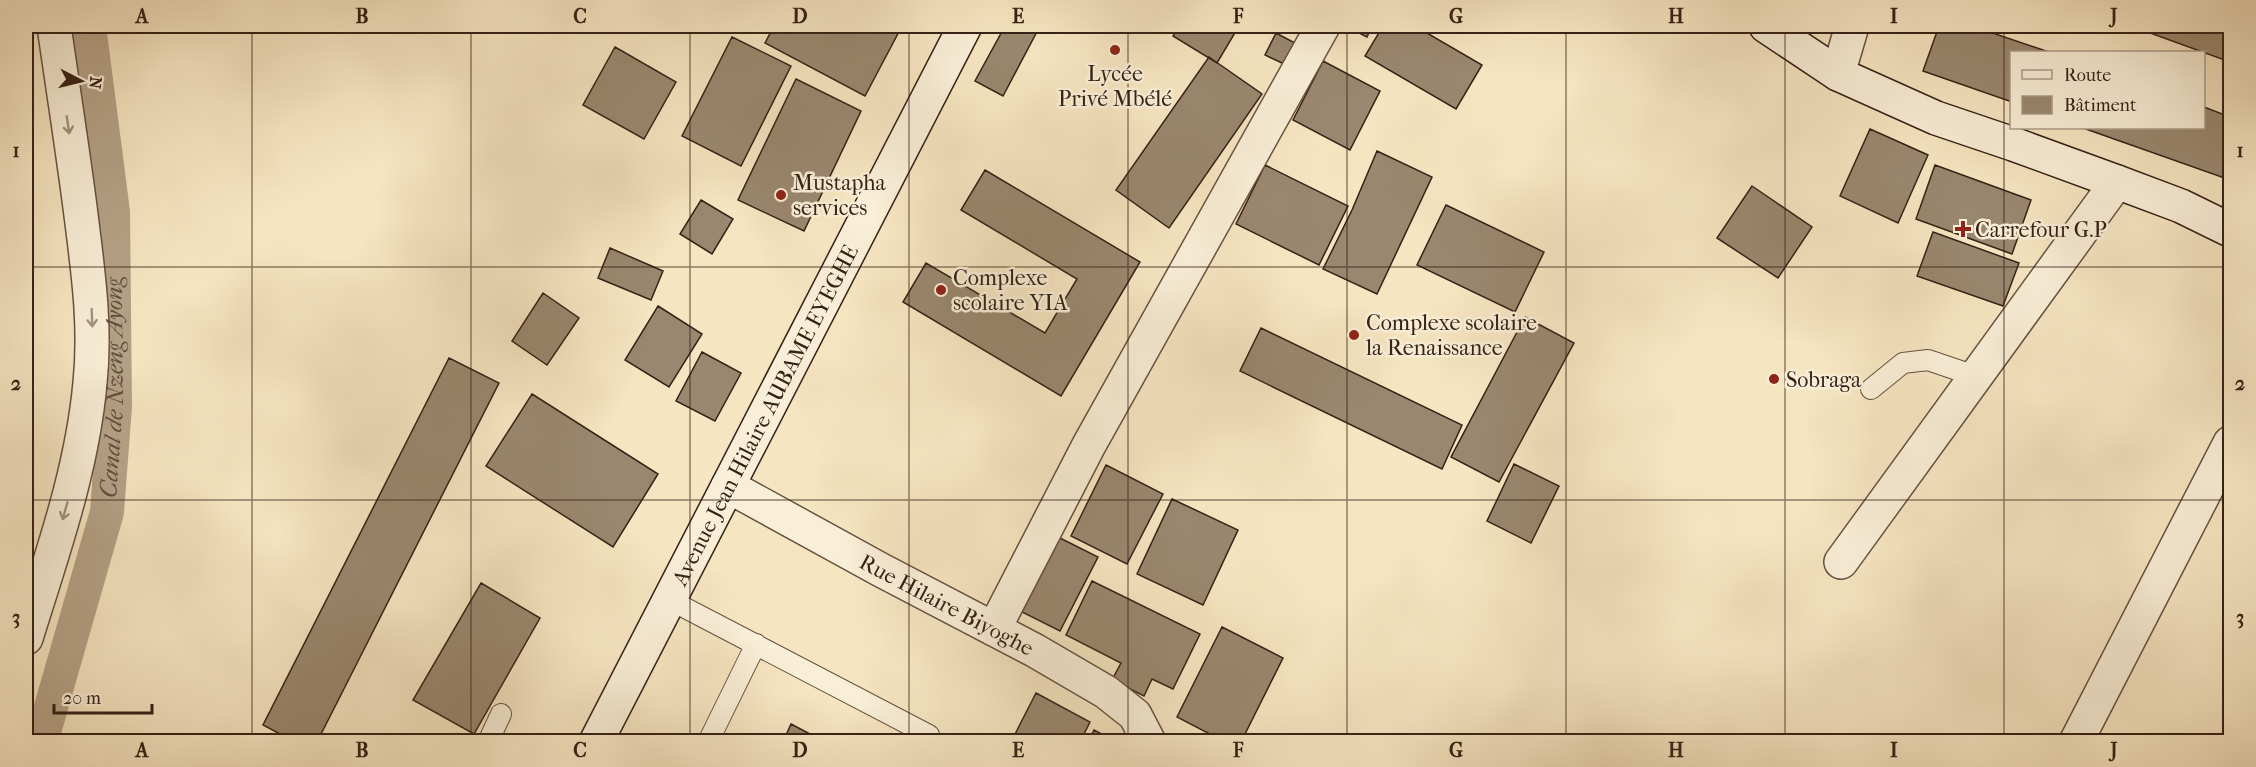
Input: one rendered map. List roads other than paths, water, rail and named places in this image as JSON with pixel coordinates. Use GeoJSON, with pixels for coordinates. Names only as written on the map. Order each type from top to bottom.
{"type":"FeatureCollection","features":[{"type":"Feature","properties":{"kind":"street"},"geometry":{"type":"LineString","coordinates":[[26,638],[69,499],[84,432],[93,342],[92,303],[54,26]]}},
{"type":"Feature","properties":{"kind":"street","name":"Avenue Jean Hilaire AUBAME EYEGHE"},"geometry":{"type":"LineString","coordinates":[[596,741],[965,26]]}},
{"type":"Feature","properties":{"kind":"street"},"geometry":{"type":"LineString","coordinates":[[994,629],[1094,434],[1323,26]]}},
{"type":"Feature","properties":{"kind":"street"},"geometry":{"type":"LineString","coordinates":[[1766,26],[1838,74],[1935,118],[2181,206],[2230,230]]}},
{"type":"Feature","properties":{"kind":"street"},"geometry":{"type":"LineString","coordinates":[[1838,74],[1852,26]]}},
{"type":"Feature","properties":{"kind":"street"},"geometry":{"type":"LineString","coordinates":[[1841,562],[2117,182]]}},
{"type":"Feature","properties":{"kind":"street"},"geometry":{"type":"LineString","coordinates":[[2076,741],[2230,443]]}},
{"type":"Feature","properties":{"kind":"street","name":"Rue Hilaire Biyoghe"},"geometry":{"type":"LineString","coordinates":[[728,486],[1106,692],[1135,716],[1149,741]]}},
{"type":"Feature","properties":{"kind":"lane"},"geometry":{"type":"LineString","coordinates":[[1871,389],[1903,363],[1928,360],[1976,376]]}},
{"type":"Feature","properties":{"kind":"lane"},"geometry":{"type":"LineString","coordinates":[[670,600],[929,735]]}},
{"type":"Feature","properties":{"kind":"lane"},"geometry":{"type":"LineString","coordinates":[[708,741],[756,644]]}},
{"type":"Feature","properties":{"kind":"lane"},"geometry":{"type":"LineString","coordinates":[[488,741],[501,714]]}},
{"type":"Feature","properties":{"kind":"waterway","name":"Canal de Nzeng Ayong"},"geometry":{"type":"LineString","coordinates":[[41,742],[107,512],[115,406],[113,212],[89,26]]}},
{"type":"Feature","properties":{"kind":"place","name":"Lycée Privé Mbélé"},"geometry":{"type":"Point","coordinates":[1115,50]}},
{"type":"Feature","properties":{"kind":"place","name":"Mustapha services"},"geometry":{"type":"Point","coordinates":[781,195]}},
{"type":"Feature","properties":{"kind":"place","name":"Carrefour G.P"},"geometry":{"type":"Point","coordinates":[1963,229]}},
{"type":"Feature","properties":{"kind":"place","name":"Complexe scolaire YIA"},"geometry":{"type":"Point","coordinates":[941,290]}},
{"type":"Feature","properties":{"kind":"place","name":"Complexe scolaire la Renaissance"},"geometry":{"type":"Point","coordinates":[1354,335]}},
{"type":"Feature","properties":{"kind":"place","name":"Sobraga"},"geometry":{"type":"Point","coordinates":[1774,379]}}]}
